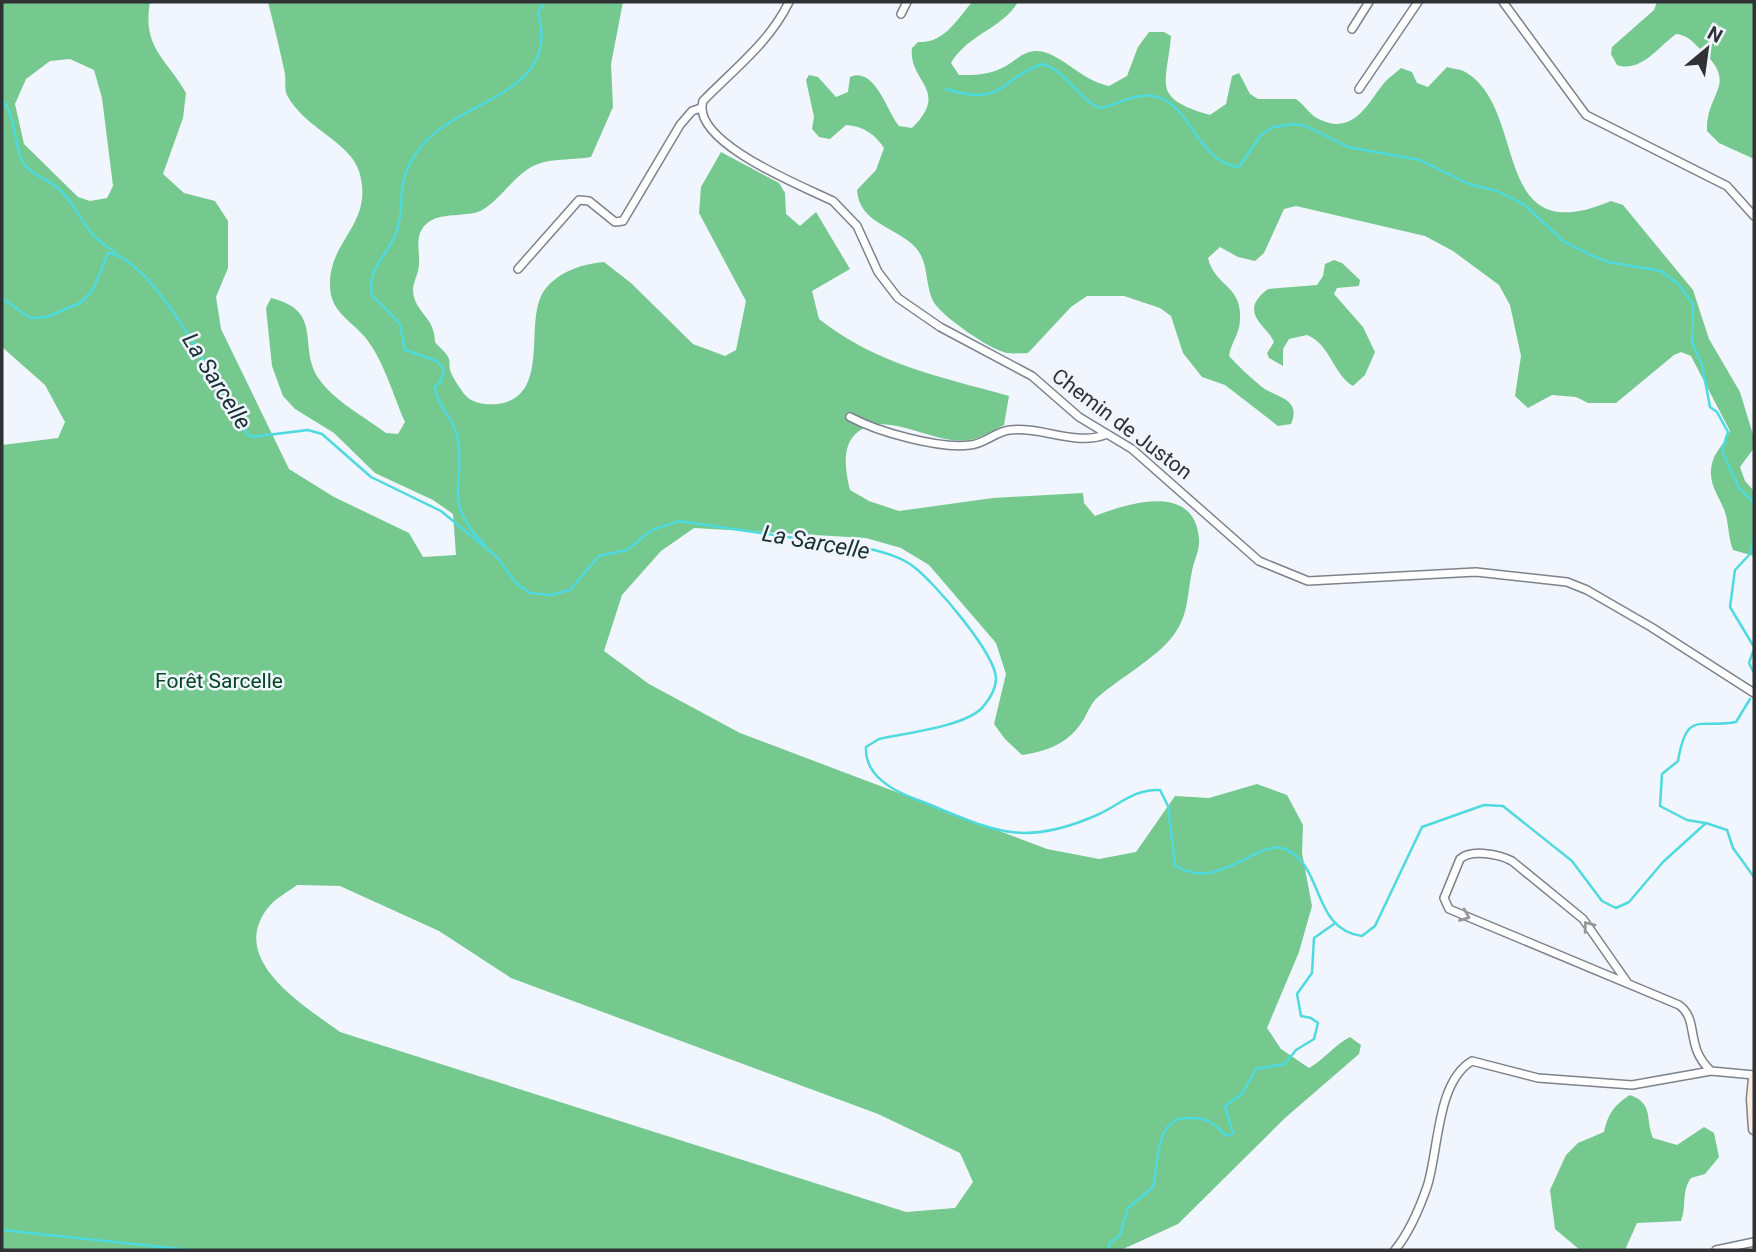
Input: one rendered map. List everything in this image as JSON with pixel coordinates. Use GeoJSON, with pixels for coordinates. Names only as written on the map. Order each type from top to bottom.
{"type":"FeatureCollection","features":[{"type":"Feature","properties":{"kind":"main road"},"geometry":{"type":"LineString","coordinates":[[1754,1076],[1754,1129]]}},
{"type":"Feature","properties":{"kind":"street"},"geometry":{"type":"LineString","coordinates":[[518,269],[579,200],[589,201],[615,222],[623,221],[680,125],[692,111],[701,108],[703,101],[773,30],[789,2]]}},
{"type":"Feature","properties":{"kind":"street"},"geometry":{"type":"LineString","coordinates":[[901,14],[907,2]]}},
{"type":"Feature","properties":{"kind":"street"},"geometry":{"type":"LineString","coordinates":[[1352,29],[1369,2]]}},
{"type":"Feature","properties":{"kind":"street"},"geometry":{"type":"LineString","coordinates":[[1359,89],[1418,2]]}},
{"type":"Feature","properties":{"kind":"street"},"geometry":{"type":"LineString","coordinates":[[1503,2],[1586,115],[1727,187],[1754,216]]}},
{"type":"Feature","properties":{"kind":"street","name":"Chemin de Juston"},"geometry":{"type":"LineString","coordinates":[[701,108],[710,127],[734,151],[833,201],[846,212],[857,226],[878,272],[898,298],[940,327],[1032,376],[1079,417],[1156,468],[1259,561],[1308,581],[1476,572],[1567,582],[1587,590],[1651,627],[1754,693]]}},
{"type":"Feature","properties":{"kind":"street"},"geometry":{"type":"LineString","coordinates":[[850,417],[871,428],[917,440],[968,446],[1010,430],[1089,438],[1107,434]]}},
{"type":"Feature","properties":{"kind":"street"},"geometry":{"type":"LineString","coordinates":[[1627,982],[1583,919],[1512,861],[1505,857],[1471,853],[1460,859],[1444,898],[1452,911],[1627,982],[1686,1010],[1696,1052],[1711,1071]]}},
{"type":"Feature","properties":{"kind":"street"},"geometry":{"type":"LineString","coordinates":[[1395,1250],[1427,1186],[1449,1092],[1463,1067],[1472,1061],[1538,1079],[1632,1086],[1711,1071],[1754,1076]]}},
{"type":"Feature","properties":{"kind":"street"},"geometry":{"type":"LineString","coordinates":[[1716,1250],[1754,1242]]}},
{"type":"Feature","properties":{"kind":"green space","name":"Forêt Sarcelle"},"geometry":{"type":"Polygon","coordinates":[[[2,2],[150,2],[148,18],[153,42],[186,93],[183,118],[163,174],[184,193],[215,201],[228,221],[228,268],[216,297],[221,329],[289,469],[334,497],[409,533],[423,557],[456,555],[453,514],[433,500],[375,473],[334,433],[295,409],[283,396],[272,366],[266,308],[271,298],[288,304],[304,321],[313,367],[325,387],[386,433],[398,434],[405,422],[377,355],[364,336],[341,314],[331,294],[332,269],[336,255],[357,218],[361,205],[359,171],[346,151],[304,117],[287,95],[285,74],[268,2],[623,2],[611,64],[613,107],[591,157],[538,164],[523,173],[484,209],[430,221],[423,227],[419,237],[419,267],[413,287],[414,298],[432,326],[435,342],[448,357],[450,370],[467,397],[478,403],[498,404],[515,398],[526,387],[534,354],[539,301],[546,288],[565,273],[596,263],[604,262],[631,283],[693,344],[725,356],[736,350],[746,301],[699,213],[701,187],[721,152],[779,183],[785,193],[786,214],[800,226],[816,212],[850,269],[812,291],[819,319],[841,335],[886,358],[933,375],[1009,396],[1004,425],[970,440],[940,438],[891,425],[863,428],[852,438],[847,450],[846,470],[850,490],[869,501],[899,511],[993,498],[1083,493],[1084,503],[1095,516],[1141,503],[1173,503],[1186,510],[1195,521],[1199,543],[1185,613],[1173,636],[1157,652],[1096,699],[1078,727],[1065,740],[1050,748],[1022,755],[994,724],[1006,674],[996,643],[929,565],[901,548],[866,538],[694,528],[661,551],[622,595],[604,651],[649,684],[740,733],[1047,849],[1099,859],[1136,852],[1175,796],[1209,798],[1257,784],[1287,795],[1303,825],[1302,853],[1312,906],[1299,952],[1267,1028],[1281,1049],[1309,1068],[1350,1037],[1361,1045],[1359,1054],[1285,1118],[1178,1224],[1121,1250],[2,1250],[2,445],[58,438],[65,422],[45,385],[2,347],[2,2]],[[70,59],[50,61],[26,79],[15,104],[24,144],[78,197],[90,201],[107,198],[113,186],[102,98],[94,70],[70,59]],[[297,885],[267,909],[258,928],[257,946],[264,964],[276,980],[308,1009],[340,1032],[906,1212],[955,1208],[973,1182],[960,1153],[878,1114],[511,978],[439,931],[340,886],[297,885]]]}},
{"type":"Feature","properties":{"kind":"green space"},"geometry":{"type":"Polygon","coordinates":[[[972,2],[1018,2],[1003,19],[958,53],[951,63],[959,75],[992,72],[1026,53],[1036,51],[1045,52],[1088,78],[1109,86],[1127,76],[1138,47],[1149,32],[1164,32],[1171,36],[1166,88],[1178,102],[1210,115],[1226,104],[1232,76],[1239,73],[1250,94],[1258,99],[1296,99],[1317,118],[1333,124],[1343,123],[1359,115],[1384,83],[1401,68],[1412,72],[1417,83],[1428,87],[1447,67],[1467,73],[1486,92],[1498,117],[1516,171],[1528,194],[1546,208],[1572,212],[1611,201],[1623,205],[1693,290],[1709,339],[1740,392],[1754,438],[1754,448],[1740,467],[1745,481],[1754,491],[1754,556],[1733,550],[1731,545],[1725,512],[1711,475],[1715,456],[1730,431],[1691,356],[1681,352],[1674,355],[1616,403],[1588,403],[1576,397],[1552,395],[1528,408],[1515,396],[1521,356],[1510,305],[1499,285],[1453,251],[1425,236],[1296,206],[1284,209],[1264,253],[1255,261],[1238,257],[1220,247],[1208,258],[1216,275],[1233,292],[1239,308],[1239,329],[1229,356],[1262,387],[1290,404],[1293,409],[1291,424],[1278,426],[1225,385],[1202,377],[1183,353],[1171,316],[1160,308],[1124,296],[1087,296],[1071,307],[1028,353],[999,351],[968,333],[935,304],[923,261],[916,248],[871,217],[859,201],[857,190],[876,170],[884,148],[877,139],[858,127],[846,125],[830,139],[819,137],[812,129],[814,117],[806,80],[809,75],[818,77],[836,97],[848,92],[850,77],[859,75],[867,78],[879,92],[899,126],[912,128],[923,115],[928,104],[928,95],[912,60],[912,48],[918,42],[927,42],[942,35],[972,2]]]}},
{"type":"Feature","properties":{"kind":"green space"},"geometry":{"type":"Polygon","coordinates":[[[1657,2],[1754,2],[1754,159],[1719,143],[1707,131],[1708,117],[1720,80],[1711,61],[1689,39],[1676,34],[1641,62],[1626,66],[1617,65],[1611,54],[1612,47],[1654,10],[1657,2]]]}},
{"type":"Feature","properties":{"kind":"green space"},"geometry":{"type":"Polygon","coordinates":[[[1334,260],[1342,263],[1360,280],[1359,286],[1337,288],[1334,294],[1363,327],[1375,352],[1365,375],[1353,386],[1340,374],[1321,345],[1307,335],[1289,339],[1283,349],[1283,366],[1269,358],[1267,353],[1274,342],[1254,312],[1259,298],[1268,289],[1317,285],[1323,276],[1325,264],[1334,260]]]}},
{"type":"Feature","properties":{"kind":"green space"},"geometry":{"type":"Polygon","coordinates":[[[1630,1095],[1646,1107],[1653,1138],[1677,1145],[1704,1127],[1714,1133],[1719,1157],[1705,1174],[1691,1178],[1686,1188],[1681,1221],[1637,1223],[1625,1250],[1580,1250],[1555,1229],[1550,1190],[1566,1155],[1578,1143],[1604,1132],[1612,1110],[1630,1095]]]}},
{"type":"Feature","properties":{"kind":"waterway"},"geometry":{"type":"LineString","coordinates":[[485,545],[471,529],[459,504],[457,435],[438,398],[435,386],[440,383],[444,369],[437,361],[405,350],[400,324],[372,295],[371,287],[377,265],[394,238],[398,226],[403,184],[411,161],[437,131],[521,79],[535,62],[541,41],[538,13],[544,2]]}},
{"type":"Feature","properties":{"kind":"waterway"},"geometry":{"type":"LineString","coordinates":[[946,89],[965,94],[991,93],[1042,64],[1058,72],[1084,98],[1100,108],[1139,96],[1166,100],[1186,120],[1213,155],[1225,163],[1239,167],[1261,135],[1273,127],[1295,124],[1306,126],[1348,147],[1420,160],[1469,184],[1497,191],[1525,205],[1563,241],[1591,255],[1608,262],[1661,271],[1679,285],[1693,304],[1692,342],[1702,365],[1710,407],[1717,412],[1728,432],[1722,451],[1739,488],[1754,503]]}},
{"type":"Feature","properties":{"kind":"waterway"},"geometry":{"type":"LineString","coordinates":[[2,99],[10,113],[19,152],[25,165],[59,189],[95,237],[116,252]]}},
{"type":"Feature","properties":{"kind":"waterway","name":"La Sarcelle"},"geometry":{"type":"LineString","coordinates":[[2,298],[30,318],[47,317],[80,303],[93,290],[108,253],[126,260],[145,276],[164,300],[201,356],[241,427],[251,437],[308,430],[322,434],[371,477],[441,511],[497,557],[516,583],[530,593],[551,595],[570,590],[599,556],[627,550],[652,530],[679,521],[870,549],[904,561],[924,575],[976,637],[993,668],[996,683],[987,702],[973,715],[948,725],[879,739],[866,747],[867,757],[876,774],[891,787],[909,797],[985,826],[1025,833],[1046,831],[1070,826],[1142,792],[1160,790],[1168,806],[1175,865],[1191,872],[1206,873],[1221,870],[1262,851],[1285,849],[1298,857],[1307,869],[1334,922],[1346,931],[1362,936],[1375,926],[1422,827],[1484,805],[1503,806],[1572,861],[1602,901],[1616,908],[1629,902],[1663,862],[1706,823],[1727,830],[1733,848],[1754,877]]}},
{"type":"Feature","properties":{"kind":"waterway"},"geometry":{"type":"LineString","coordinates":[[1754,540],[1750,554],[1735,570],[1730,607],[1754,647]]}},
{"type":"Feature","properties":{"kind":"waterway"},"geometry":{"type":"LineString","coordinates":[[1754,649],[1749,663],[1754,673]]}},
{"type":"Feature","properties":{"kind":"waterway"},"geometry":{"type":"LineString","coordinates":[[1705,823],[1687,820],[1660,806],[1662,774],[1678,761],[1686,734],[1691,728],[1696,725],[1736,722],[1750,699]]}},
{"type":"Feature","properties":{"kind":"waterway"},"geometry":{"type":"LineString","coordinates":[[1109,1250],[1109,1244],[1120,1235],[1128,1208],[1153,1187],[1160,1143],[1169,1125],[1178,1120],[1200,1118],[1212,1123],[1227,1136],[1233,1133],[1225,1106],[1242,1094],[1256,1069],[1285,1064],[1296,1050],[1314,1039],[1318,1023],[1301,1016],[1297,994],[1312,973],[1314,938],[1334,924]]}},
{"type":"Feature","properties":{"kind":"waterway"},"geometry":{"type":"LineString","coordinates":[[2,1230],[190,1250]]}}]}
